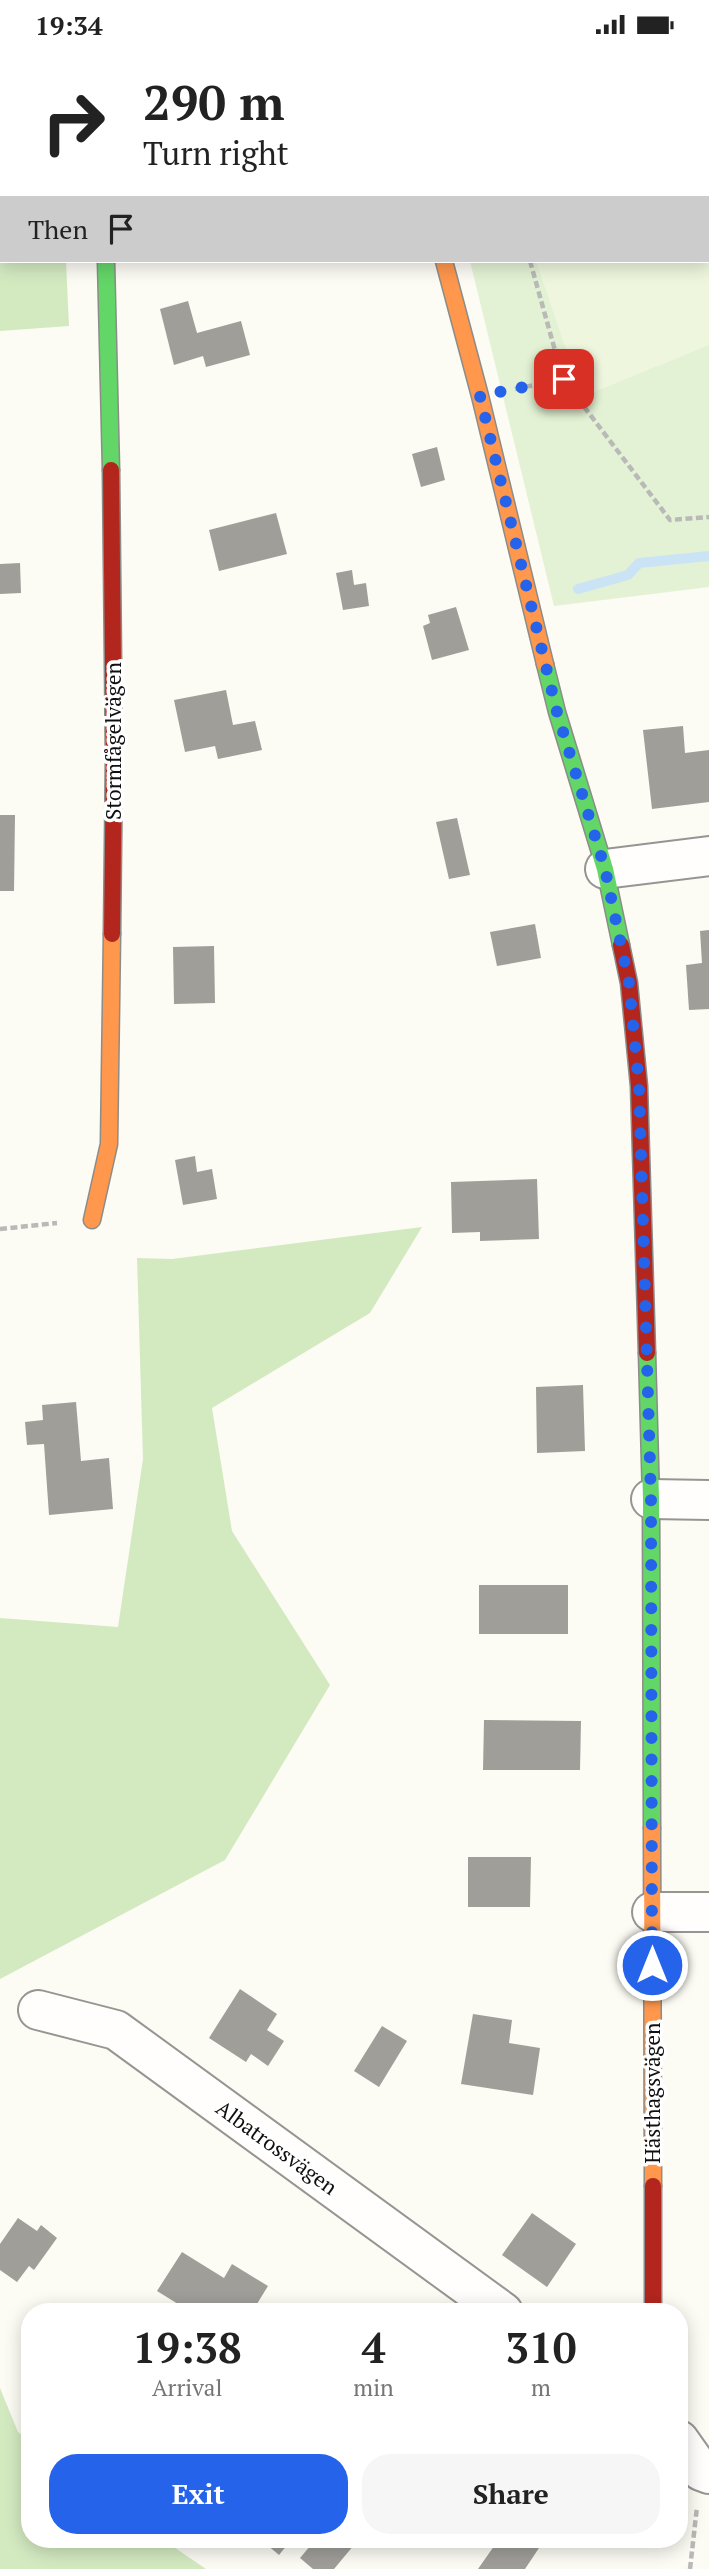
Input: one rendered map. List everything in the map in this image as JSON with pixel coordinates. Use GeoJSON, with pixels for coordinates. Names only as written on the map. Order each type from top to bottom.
{"type":"FeatureCollection","features":[{"type":"Feature","properties":{"kind":"street","name":"Stormfågelvägen"},"geometry":{"type":"LineString","coordinates":[[92,1220],[109,1144],[114,744],[112,489],[106,263]]}},
{"type":"Feature","properties":{"kind":"street","name":"Hästhagsvägen"},"geometry":{"type":"LineString","coordinates":[[445,263],[557,712],[605,869],[629,983],[639,1086],[651,1499],[653,2303]]}},
{"type":"Feature","properties":{"kind":"street"},"geometry":{"type":"LineString","coordinates":[[605,869],[709,856]]}},
{"type":"Feature","properties":{"kind":"street"},"geometry":{"type":"LineString","coordinates":[[651,1499],[709,1500]]}},
{"type":"Feature","properties":{"kind":"street"},"geometry":{"type":"LineString","coordinates":[[652,1912],[709,1912]]}},
{"type":"Feature","properties":{"kind":"street","name":"Albatrossvägen"},"geometry":{"type":"LineString","coordinates":[[38,2010],[116,2030],[491,2303]]}},
{"type":"Feature","properties":{"kind":"street"},"geometry":{"type":"LineString","coordinates":[[688,2451],[705,2473]]}},
{"type":"Feature","properties":{"kind":"path"},"geometry":{"type":"LineString","coordinates":[[531,263],[564,379],[670,520],[709,517]]}},
{"type":"Feature","properties":{"kind":"path"},"geometry":{"type":"LineString","coordinates":[[480,396],[564,379]]}},
{"type":"Feature","properties":{"kind":"path"},"geometry":{"type":"LineString","coordinates":[[0,1229],[92,1220]]}},
{"type":"Feature","properties":{"kind":"path"},"geometry":{"type":"LineString","coordinates":[[690,2569],[705,2473]]}},
{"type":"Feature","properties":{"kind":"green space"},"geometry":{"type":"Polygon","coordinates":[[[0,263],[66,263],[69,326],[0,331],[0,263]]]}},
{"type":"Feature","properties":{"kind":"green space"},"geometry":{"type":"Polygon","coordinates":[[[470,263],[709,263],[709,587],[554,606],[470,263]]]}},
{"type":"Feature","properties":{"kind":"green space"},"geometry":{"type":"Polygon","coordinates":[[[537,263],[709,263],[709,345],[582,397],[537,263]]]}},
{"type":"Feature","properties":{"kind":"green space"},"geometry":{"type":"Polygon","coordinates":[[[422,1227],[370,1313],[212,1408],[232,1531],[330,1685],[225,1860],[0,1979],[0,1618],[118,1627],[143,1459],[137,1258],[172,1259],[422,1227]]]}},
{"type":"Feature","properties":{"kind":"green space"},"geometry":{"type":"Polygon","coordinates":[[[0,2388],[21,2434],[21,2548],[175,2548],[206,2569],[0,2569],[0,2388]]]}},
{"type":"Feature","properties":{"kind":"building"},"geometry":{"type":"Polygon","coordinates":[[[188,301],[197,333],[241,321],[250,355],[206,367],[203,356],[174,365],[160,309],[188,301]]]}},
{"type":"Feature","properties":{"kind":"building"},"geometry":{"type":"Polygon","coordinates":[[[437,447],[445,480],[421,487],[412,454],[437,447]]]}},
{"type":"Feature","properties":{"kind":"building"},"geometry":{"type":"Polygon","coordinates":[[[276,513],[287,554],[219,571],[209,530],[276,513]]]}},
{"type":"Feature","properties":{"kind":"building"},"geometry":{"type":"Polygon","coordinates":[[[20,563],[21,593],[0,594],[0,564],[20,563]]]}},
{"type":"Feature","properties":{"kind":"building"},"geometry":{"type":"Polygon","coordinates":[[[352,570],[354,585],[366,583],[369,606],[343,610],[336,573],[352,570]]]}},
{"type":"Feature","properties":{"kind":"building"},"geometry":{"type":"Polygon","coordinates":[[[456,607],[469,650],[432,660],[423,626],[430,623],[428,615],[456,607]]]}},
{"type":"Feature","properties":{"kind":"building"},"geometry":{"type":"Polygon","coordinates":[[[226,690],[233,725],[255,721],[262,750],[218,759],[215,746],[185,752],[174,700],[226,690]]]}},
{"type":"Feature","properties":{"kind":"building"},"geometry":{"type":"Polygon","coordinates":[[[683,726],[685,753],[709,750],[709,802],[652,809],[643,730],[683,726]]]}},
{"type":"Feature","properties":{"kind":"building"},"geometry":{"type":"Polygon","coordinates":[[[0,815],[15,815],[14,891],[0,891],[0,815]]]}},
{"type":"Feature","properties":{"kind":"building"},"geometry":{"type":"Polygon","coordinates":[[[457,818],[470,875],[449,879],[436,822],[457,818]]]}},
{"type":"Feature","properties":{"kind":"building"},"geometry":{"type":"Polygon","coordinates":[[[535,924],[541,958],[497,966],[490,932],[535,924]]]}},
{"type":"Feature","properties":{"kind":"building"},"geometry":{"type":"Polygon","coordinates":[[[709,930],[709,1009],[689,1010],[686,965],[702,963],[700,931],[709,930]]]}},
{"type":"Feature","properties":{"kind":"building"},"geometry":{"type":"Polygon","coordinates":[[[214,946],[215,1003],[174,1004],[173,947],[214,946]]]}},
{"type":"Feature","properties":{"kind":"building"},"geometry":{"type":"Polygon","coordinates":[[[195,1156],[197,1172],[212,1169],[217,1199],[183,1205],[175,1160],[195,1156]]]}},
{"type":"Feature","properties":{"kind":"building"},"geometry":{"type":"Polygon","coordinates":[[[537,1179],[539,1239],[480,1241],[480,1232],[452,1233],[451,1182],[537,1179]]]}},
{"type":"Feature","properties":{"kind":"building"},"geometry":{"type":"Polygon","coordinates":[[[583,1385],[585,1451],[537,1453],[536,1387],[583,1385]]]}},
{"type":"Feature","properties":{"kind":"building"},"geometry":{"type":"Polygon","coordinates":[[[76,1402],[81,1461],[109,1458],[113,1509],[49,1515],[44,1444],[27,1445],[25,1422],[43,1420],[42,1405],[76,1402]]]}},
{"type":"Feature","properties":{"kind":"building"},"geometry":{"type":"Polygon","coordinates":[[[479,1585],[568,1585],[568,1634],[479,1634],[479,1585]]]}},
{"type":"Feature","properties":{"kind":"building"},"geometry":{"type":"Polygon","coordinates":[[[484,1720],[581,1721],[580,1770],[483,1770],[484,1720]]]}},
{"type":"Feature","properties":{"kind":"building"},"geometry":{"type":"Polygon","coordinates":[[[468,1857],[531,1857],[530,1907],[468,1907],[468,1857]]]}},
{"type":"Feature","properties":{"kind":"building"},"geometry":{"type":"Polygon","coordinates":[[[240,1989],[277,2014],[267,2030],[284,2041],[268,2066],[251,2054],[246,2062],[209,2038],[240,1989]]]}},
{"type":"Feature","properties":{"kind":"building"},"geometry":{"type":"Polygon","coordinates":[[[473,2014],[512,2020],[509,2043],[540,2048],[533,2095],[461,2084],[473,2014]]]}},
{"type":"Feature","properties":{"kind":"building"},"geometry":{"type":"Polygon","coordinates":[[[382,2026],[407,2041],[379,2087],[354,2071],[382,2026]]]}},
{"type":"Feature","properties":{"kind":"building"},"geometry":{"type":"Polygon","coordinates":[[[532,2213],[576,2244],[547,2287],[502,2255],[532,2213]]]}},
{"type":"Feature","properties":{"kind":"building"},"geometry":{"type":"Polygon","coordinates":[[[18,2218],[37,2231],[41,2225],[57,2238],[34,2270],[29,2266],[17,2282],[0,2270],[0,2244],[18,2218]]]}},
{"type":"Feature","properties":{"kind":"building"},"geometry":{"type":"Polygon","coordinates":[[[182,2252],[224,2278],[232,2264],[268,2286],[258,2303],[176,2303],[157,2291],[182,2252]]]}},
{"type":"Feature","properties":{"kind":"building"},"geometry":{"type":"Polygon","coordinates":[[[271,2548],[285,2548],[279,2555],[271,2548]]]}},
{"type":"Feature","properties":{"kind":"building"},"geometry":{"type":"Polygon","coordinates":[[[308,2548],[352,2548],[334,2569],[313,2569],[300,2558],[308,2548]]]}},
{"type":"Feature","properties":{"kind":"building"},"geometry":{"type":"Polygon","coordinates":[[[493,2548],[539,2548],[525,2569],[478,2569],[493,2548]]]}},
{"type":"Feature","properties":{"kind":"waterway"},"geometry":{"type":"LineString","coordinates":[[578,589],[628,575],[639,563],[709,556]]}},
{"type":"Feature","properties":{"kind":"traffic: fast"},"geometry":{"type":"LineString","coordinates":[[106,263],[111,470]]}},
{"type":"Feature","properties":{"kind":"traffic: fast"},"geometry":{"type":"LineString","coordinates":[[545,664],[605,869],[621,945]]}},
{"type":"Feature","properties":{"kind":"traffic: fast"},"geometry":{"type":"LineString","coordinates":[[647,1353],[651,1499],[652,1828]]}},
{"type":"Feature","properties":{"kind":"traffic: slow"},"geometry":{"type":"LineString","coordinates":[[445,263],[545,664]]}},
{"type":"Feature","properties":{"kind":"traffic: slow"},"geometry":{"type":"LineString","coordinates":[[92,1220],[109,1144],[112,934]]}},
{"type":"Feature","properties":{"kind":"traffic: slow"},"geometry":{"type":"LineString","coordinates":[[652,1828],[653,2186]]}},
{"type":"Feature","properties":{"kind":"traffic: jam"},"geometry":{"type":"LineString","coordinates":[[111,470],[114,757],[112,934]]}},
{"type":"Feature","properties":{"kind":"traffic: jam"},"geometry":{"type":"LineString","coordinates":[[621,945],[629,983],[639,1086],[647,1353]]}},
{"type":"Feature","properties":{"kind":"traffic: jam"},"geometry":{"type":"LineString","coordinates":[[653,2186],[653,2303]]}},
{"type":"Feature","properties":{"kind":"route"},"geometry":{"type":"LineString","coordinates":[[564,379],[480,396],[557,712],[605,869],[629,983],[639,1086],[651,1499],[652,1965]]}}]}
